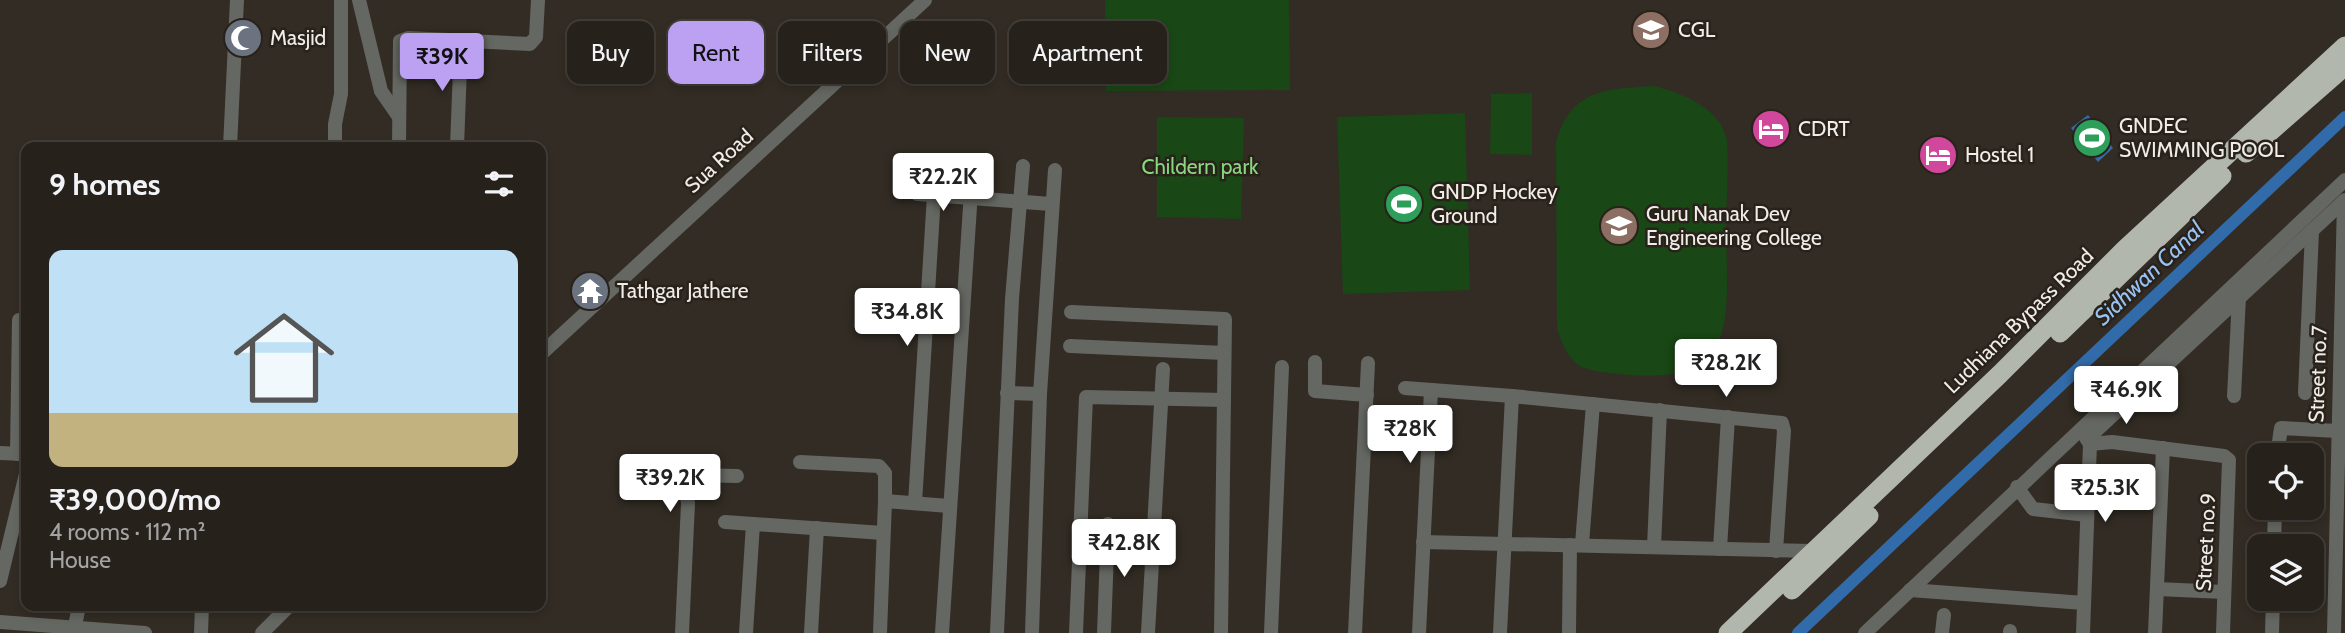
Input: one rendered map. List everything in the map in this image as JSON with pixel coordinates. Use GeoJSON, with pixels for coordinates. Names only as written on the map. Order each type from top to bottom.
{"type":"FeatureCollection","features":[{"type":"Feature","properties":{"kind":"highway","name":"Ludhiana Bypass Road"},"geometry":{"type":"LineString","coordinates":[[1728,633],[2000,374],[2125,249],[2345,46]]}},
{"type":"Feature","properties":{"kind":"highway","name":"Ludhiana Bypass Road"},"geometry":{"type":"LineString","coordinates":[[1747,633],[2248,152],[2345,66]]}},
{"type":"Feature","properties":{"kind":"street"},"geometry":{"type":"LineString","coordinates":[[230,142],[237,0]]}},
{"type":"Feature","properties":{"kind":"street"},"geometry":{"type":"LineString","coordinates":[[335,142],[335,124],[341,94],[341,0]]}},
{"type":"Feature","properties":{"kind":"street"},"geometry":{"type":"LineString","coordinates":[[359,0],[381,91],[399,117]]}},
{"type":"Feature","properties":{"kind":"street"},"geometry":{"type":"LineString","coordinates":[[399,142],[400,41],[408,38],[524,44],[534,41],[538,0]]}},
{"type":"Feature","properties":{"kind":"street","name":"Sua Road"},"geometry":{"type":"LineString","coordinates":[[546,349],[925,0]]}},
{"type":"Feature","properties":{"kind":"street"},"geometry":{"type":"LineString","coordinates":[[457,142],[461,41]]}},
{"type":"Feature","properties":{"kind":"street"},"geometry":{"type":"LineString","coordinates":[[942,633],[973,161]]}},
{"type":"Feature","properties":{"kind":"street"},"geometry":{"type":"LineString","coordinates":[[997,633],[1007,393],[1023,166]]}},
{"type":"Feature","properties":{"kind":"street"},"geometry":{"type":"LineString","coordinates":[[1032,633],[1040,394],[1055,170]]}},
{"type":"Feature","properties":{"kind":"street"},"geometry":{"type":"LineString","coordinates":[[2082,633],[2088,515],[2085,437],[2345,180]]}},
{"type":"Feature","properties":{"kind":"street"},"geometry":{"type":"LineString","coordinates":[[917,194],[1051,204]]}},
{"type":"Feature","properties":{"kind":"street"},"geometry":{"type":"LineString","coordinates":[[915,503],[934,195]]}},
{"type":"Feature","properties":{"kind":"street"},"geometry":{"type":"LineString","coordinates":[[1865,633],[2017,487],[2085,437],[2344,200]]}},
{"type":"Feature","properties":{"kind":"street","name":"Street no.7"},"geometry":{"type":"LineString","coordinates":[[2334,633],[2344,200]]}},
{"type":"Feature","properties":{"kind":"street"},"geometry":{"type":"LineString","coordinates":[[2305,393],[2312,231]]}},
{"type":"Feature","properties":{"kind":"street"},"geometry":{"type":"LineString","coordinates":[[2234,396],[2239,298]]}},
{"type":"Feature","properties":{"kind":"street"},"geometry":{"type":"LineString","coordinates":[[1071,312],[1225,319],[1221,633]]}},
{"type":"Feature","properties":{"kind":"street"},"geometry":{"type":"LineString","coordinates":[[0,453],[21,454],[19,320]]}},
{"type":"Feature","properties":{"kind":"street"},"geometry":{"type":"LineString","coordinates":[[1070,346],[1224,353]]}},
{"type":"Feature","properties":{"kind":"street"},"geometry":{"type":"LineString","coordinates":[[1315,362],[1315,391],[1367,395]]}},
{"type":"Feature","properties":{"kind":"street"},"geometry":{"type":"LineString","coordinates":[[1355,633],[1368,363]]}},
{"type":"Feature","properties":{"kind":"street"},"geometry":{"type":"LineString","coordinates":[[1271,633],[1282,367]]}},
{"type":"Feature","properties":{"kind":"street"},"geometry":{"type":"LineString","coordinates":[[1148,633],[1163,369]]}},
{"type":"Feature","properties":{"kind":"street"},"geometry":{"type":"LineString","coordinates":[[1405,388],[1776,421],[1784,427],[1776,551]]}},
{"type":"Feature","properties":{"kind":"street"},"geometry":{"type":"LineString","coordinates":[[1419,633],[1431,390]]}},
{"type":"Feature","properties":{"kind":"street"},"geometry":{"type":"LineString","coordinates":[[1007,393],[1040,394]]}},
{"type":"Feature","properties":{"kind":"street"},"geometry":{"type":"LineString","coordinates":[[1500,633],[1502,544],[1512,396]]}},
{"type":"Feature","properties":{"kind":"street"},"geometry":{"type":"LineString","coordinates":[[1076,633],[1086,397],[1224,400]]}},
{"type":"Feature","properties":{"kind":"street"},"geometry":{"type":"LineString","coordinates":[[1569,633],[1576,545],[1593,404]]}},
{"type":"Feature","properties":{"kind":"street"},"geometry":{"type":"LineString","coordinates":[[1654,547],[1660,410]]}},
{"type":"Feature","properties":{"kind":"street"},"geometry":{"type":"LineString","coordinates":[[1720,549],[1728,417]]}},
{"type":"Feature","properties":{"kind":"street"},"geometry":{"type":"LineString","coordinates":[[2278,443],[2280,428],[2337,431]]}},
{"type":"Feature","properties":{"kind":"street"},"geometry":{"type":"LineString","coordinates":[[2085,437],[2163,448],[2155,633]]}},
{"type":"Feature","properties":{"kind":"street","name":"Street no.9"},"geometry":{"type":"LineString","coordinates":[[2163,448],[2224,456],[2231,464],[2223,633]]}},
{"type":"Feature","properties":{"kind":"street"},"geometry":{"type":"LineString","coordinates":[[800,461],[883,468],[885,501],[880,633]]}},
{"type":"Feature","properties":{"kind":"street"},"geometry":{"type":"LineString","coordinates":[[682,633],[688,503],[684,479],[690,475],[737,476]]}},
{"type":"Feature","properties":{"kind":"street"},"geometry":{"type":"LineString","coordinates":[[2017,487],[2033,509],[2088,515]]}},
{"type":"Feature","properties":{"kind":"street"},"geometry":{"type":"LineString","coordinates":[[0,581],[21,495]]}},
{"type":"Feature","properties":{"kind":"street"},"geometry":{"type":"LineString","coordinates":[[885,501],[949,506]]}},
{"type":"Feature","properties":{"kind":"street"},"geometry":{"type":"LineString","coordinates":[[724,522],[883,533]]}},
{"type":"Feature","properties":{"kind":"street"},"geometry":{"type":"LineString","coordinates":[[746,633],[753,524]]}},
{"type":"Feature","properties":{"kind":"street"},"geometry":{"type":"LineString","coordinates":[[1104,633],[1108,524]]}},
{"type":"Feature","properties":{"kind":"street"},"geometry":{"type":"LineString","coordinates":[[811,633],[817,528]]}},
{"type":"Feature","properties":{"kind":"street"},"geometry":{"type":"LineString","coordinates":[[1423,542],[1812,551]]}},
{"type":"Feature","properties":{"kind":"street"},"geometry":{"type":"LineString","coordinates":[[2157,589],[2224,592]]}},
{"type":"Feature","properties":{"kind":"street"},"geometry":{"type":"LineString","coordinates":[[1910,590],[2084,603]]}},
{"type":"Feature","properties":{"kind":"street"},"geometry":{"type":"LineString","coordinates":[[75,626],[78,611]]}},
{"type":"Feature","properties":{"kind":"street"},"geometry":{"type":"LineString","coordinates":[[201,633],[202,611]]}},
{"type":"Feature","properties":{"kind":"street"},"geometry":{"type":"LineString","coordinates":[[262,633],[284,611]]}},
{"type":"Feature","properties":{"kind":"street"},"geometry":{"type":"LineString","coordinates":[[2272,633],[2273,611]]}},
{"type":"Feature","properties":{"kind":"street"},"geometry":{"type":"LineString","coordinates":[[1942,633],[1944,615]]}},
{"type":"Feature","properties":{"kind":"street"},"geometry":{"type":"LineString","coordinates":[[0,622],[145,633]]}},
{"type":"Feature","properties":{"kind":"green space"},"geometry":{"type":"Polygon","coordinates":[[[1105,0],[1289,0],[1290,90],[1106,91],[1106,84],[1167,84],[1167,21],[1105,21],[1105,0]]]}},
{"type":"Feature","properties":{"kind":"green space"},"geometry":{"type":"Polygon","coordinates":[[[1654,86],[1696,102],[1715,117],[1726,136],[1728,166],[1725,318],[1719,340],[1707,358],[1688,370],[1659,375],[1594,371],[1578,365],[1572,359],[1557,329],[1556,142],[1571,111],[1593,95],[1654,86]]]}},
{"type":"Feature","properties":{"kind":"green space"},"geometry":{"type":"Polygon","coordinates":[[[1532,93],[1532,155],[1490,154],[1491,94],[1532,93]]]}},
{"type":"Feature","properties":{"kind":"green space","name":"GNDP Hockey Ground"},"geometry":{"type":"Polygon","coordinates":[[[1465,113],[1470,290],[1343,294],[1337,117],[1465,113]]]}},
{"type":"Feature","properties":{"kind":"green space","name":"Childern park"},"geometry":{"type":"Polygon","coordinates":[[[1157,117],[1244,118],[1241,219],[1157,217],[1157,117]]]}},
{"type":"Feature","properties":{"kind":"water","name":"GNDEC SWIMMING POOL"},"geometry":{"type":"Polygon","coordinates":[[[2088,115],[2113,148],[2098,162],[2071,128],[2088,115]]]}},
{"type":"Feature","properties":{"kind":"waterway","name":"Sidhwan Canal"},"geometry":{"type":"LineString","coordinates":[[1798,633],[2345,117]]}},
{"type":"Feature","properties":{"kind":"place","name":"CGL"},"geometry":{"type":"Point","coordinates":[1651,30]}},
{"type":"Feature","properties":{"kind":"place","name":"Masjid"},"geometry":{"type":"Point","coordinates":[243,38]}},
{"type":"Feature","properties":{"kind":"place","name":"CDRT"},"geometry":{"type":"Point","coordinates":[1771,129]}},
{"type":"Feature","properties":{"kind":"place","name":"GNDEC SWIMMING POOL"},"geometry":{"type":"Point","coordinates":[2092,138]}},
{"type":"Feature","properties":{"kind":"place","name":"Hostel 1"},"geometry":{"type":"Point","coordinates":[1938,155]}},
{"type":"Feature","properties":{"kind":"place","name":"GNDP Hockey Ground"},"geometry":{"type":"Point","coordinates":[1404,204]}},
{"type":"Feature","properties":{"kind":"place","name":"Guru Nanak Dev Engineering College"},"geometry":{"type":"Point","coordinates":[1619,226]}},
{"type":"Feature","properties":{"kind":"place","name":"Tathgar Jathere"},"geometry":{"type":"Point","coordinates":[590,291]}}]}
